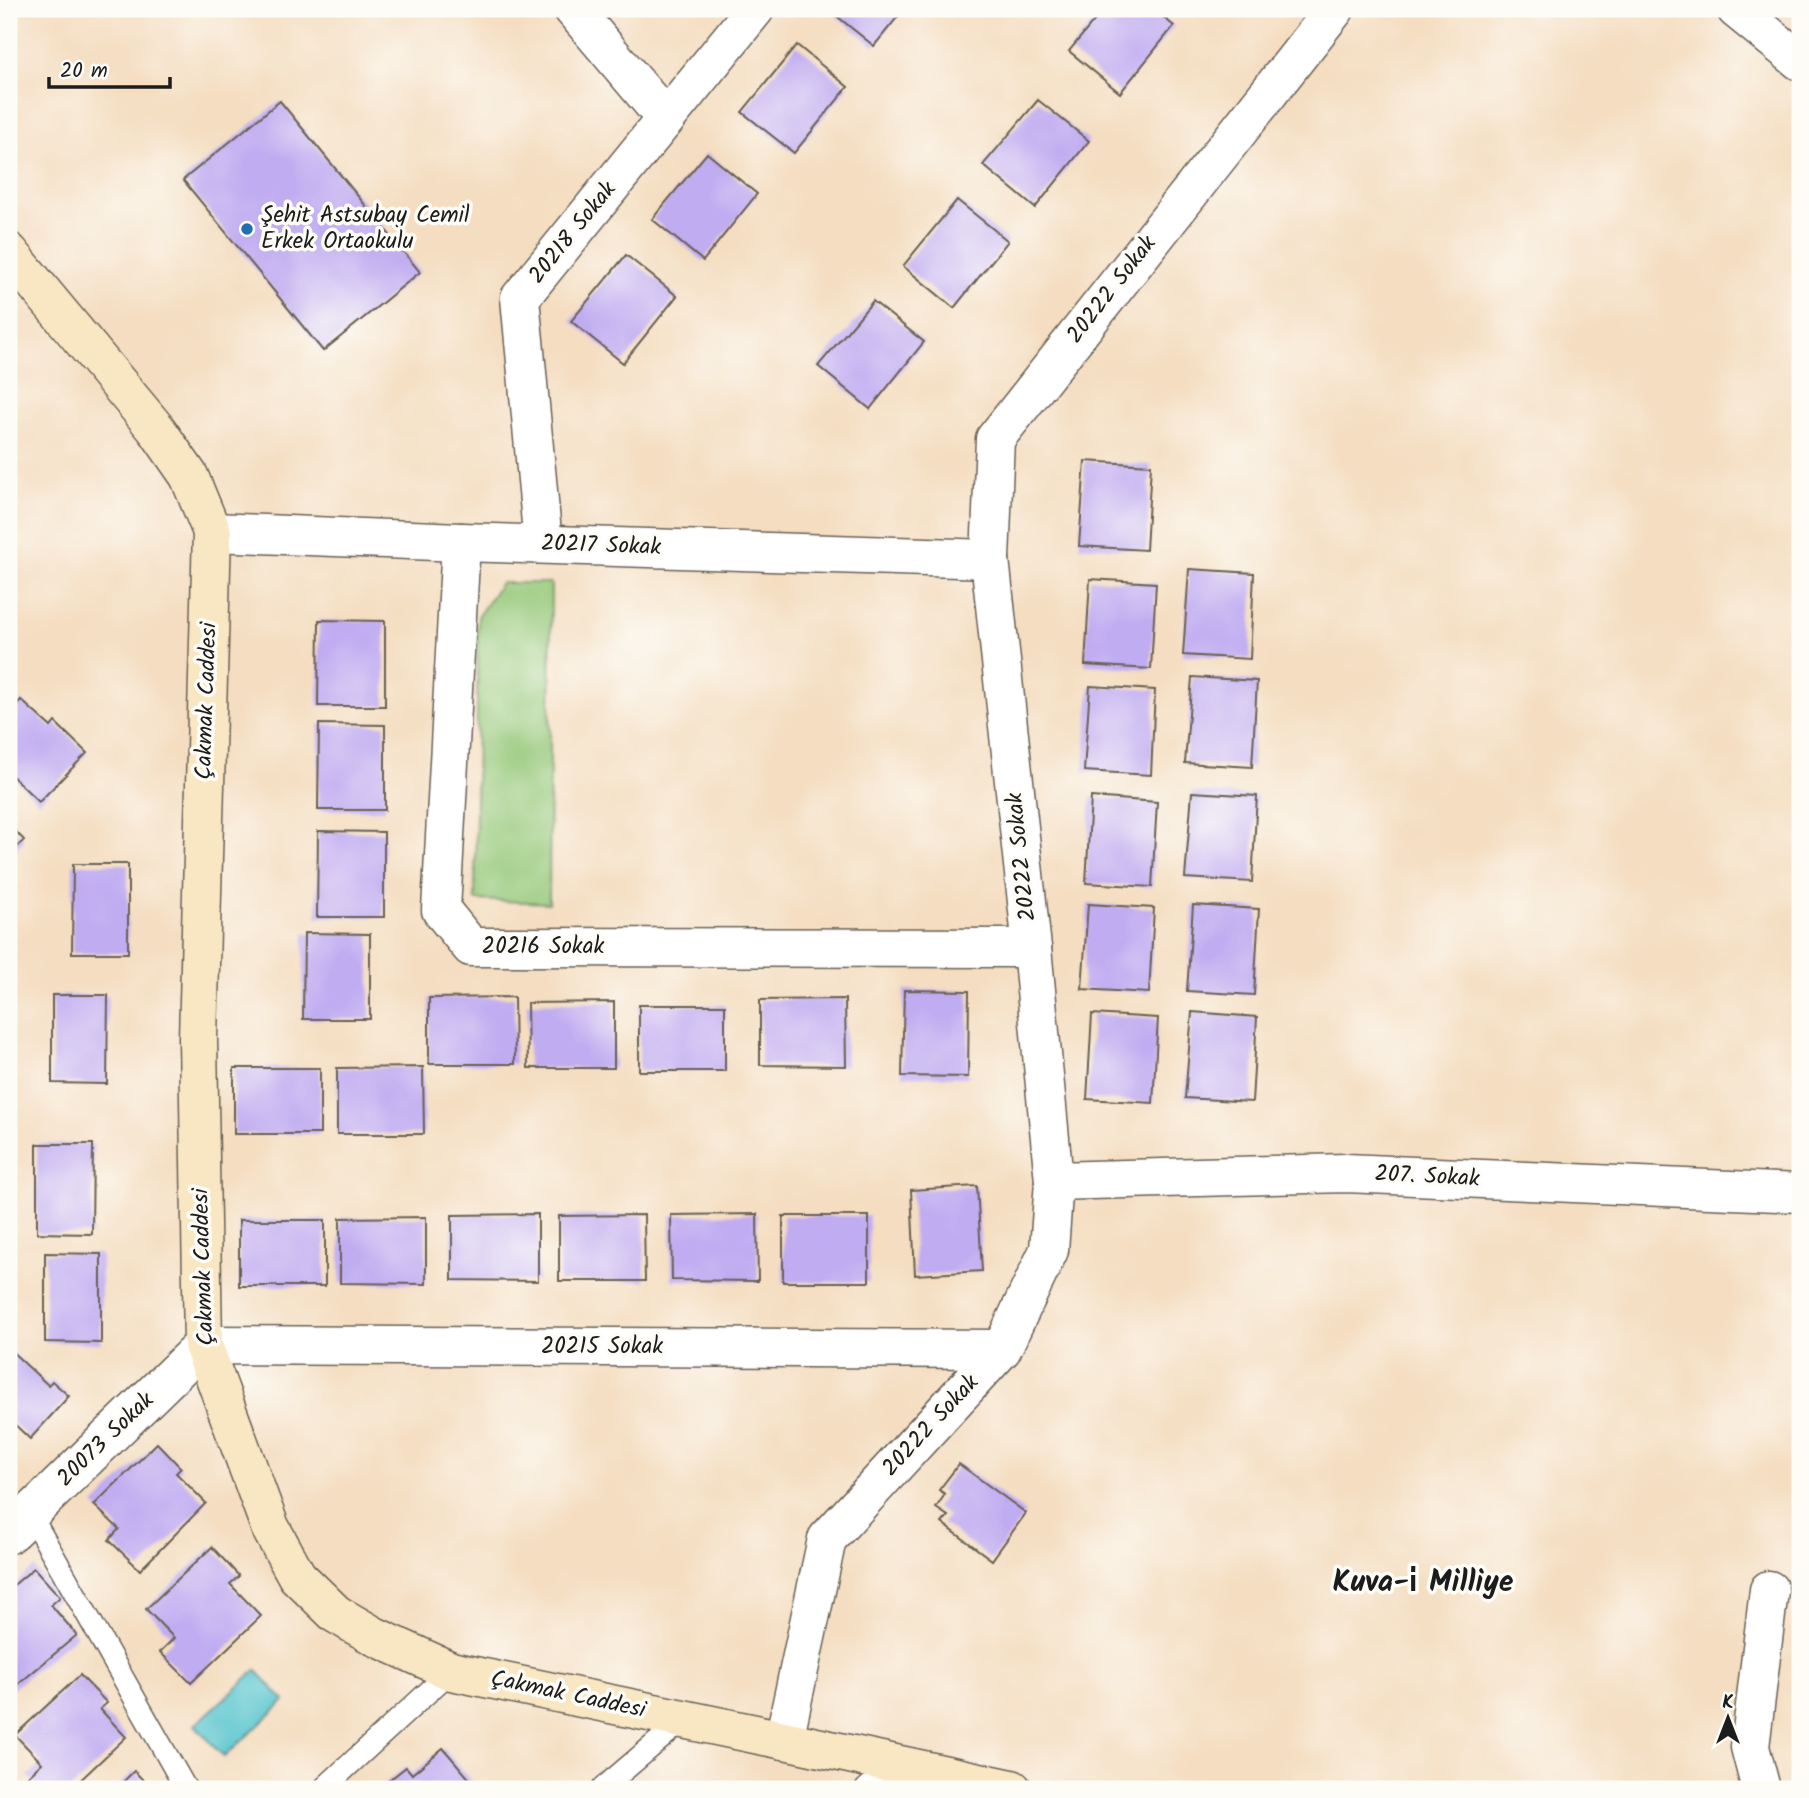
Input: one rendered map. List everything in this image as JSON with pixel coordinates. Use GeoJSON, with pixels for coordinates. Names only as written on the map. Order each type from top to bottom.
{"type":"FeatureCollection","features":[{"type":"Feature","properties":{"kind":"main road","name":"Çakmak Caddesi"},"geometry":{"type":"LineString","coordinates":[[9,252],[157,429],[189,476],[212,532],[198,1038],[203,1345],[270,1527],[297,1576],[336,1614],[374,1636],[451,1671],[1012,1789]]}},
{"type":"Feature","properties":{"kind":"street"},"geometry":{"type":"LineString","coordinates":[[573,9],[666,119]]}},
{"type":"Feature","properties":{"kind":"street","name":"20218 Sokak"},"geometry":{"type":"LineString","coordinates":[[543,544],[520,298],[755,9]]}},
{"type":"Feature","properties":{"kind":"street","name":"20222 Sokak"},"geometry":{"type":"LineString","coordinates":[[785,1740],[827,1539],[1002,1349],[1049,1250],[1054,1181],[990,559],[995,439],[1335,9]]}},
{"type":"Feature","properties":{"kind":"street"},"geometry":{"type":"LineString","coordinates":[[1736,9],[1800,61]]}},
{"type":"Feature","properties":{"kind":"street","name":"20217 Sokak"},"geometry":{"type":"LineString","coordinates":[[212,532],[990,559]]}},
{"type":"Feature","properties":{"kind":"street","name":"20216 Sokak"},"geometry":{"type":"LineString","coordinates":[[461,542],[441,910],[471,947],[1032,948]]}},
{"type":"Feature","properties":{"kind":"street","name":"207. Sokak"},"geometry":{"type":"LineString","coordinates":[[1054,1181],[1346,1173],[1800,1194]]}},
{"type":"Feature","properties":{"kind":"street","name":"20215 Sokak"},"geometry":{"type":"LineString","coordinates":[[203,1345],[1002,1349]]}},
{"type":"Feature","properties":{"kind":"street","name":"20073 Sokak"},"geometry":{"type":"LineString","coordinates":[[20,1524],[203,1345]]}},
{"type":"Feature","properties":{"kind":"street"},"geometry":{"type":"LineString","coordinates":[[1761,1789],[1750,1747],[1769,1590]]}},
{"type":"Feature","properties":{"kind":"lane"},"geometry":{"type":"LineString","coordinates":[[20,1524],[186,1789]]}},
{"type":"Feature","properties":{"kind":"lane"},"geometry":{"type":"LineString","coordinates":[[323,1789],[451,1671]]}},
{"type":"Feature","properties":{"kind":"lane"},"geometry":{"type":"LineString","coordinates":[[602,1789],[684,1719]]}},
{"type":"Feature","properties":{"kind":"lane"},"geometry":{"type":"LineString","coordinates":[[866,1789],[896,1763]]}},
{"type":"Feature","properties":{"kind":"green space"},"geometry":{"type":"Polygon","coordinates":[[[501,583],[551,583],[549,903],[475,900],[478,616],[501,583]]]}},
{"type":"Feature","properties":{"kind":"water"},"geometry":{"type":"Polygon","coordinates":[[[256,1670],[285,1701],[224,1757],[195,1725],[256,1670]]]}},
{"type":"Feature","properties":{"kind":"building"},"geometry":{"type":"Polygon","coordinates":[[[828,9],[904,9],[874,46],[828,9]]]}},
{"type":"Feature","properties":{"kind":"building"},"geometry":{"type":"Polygon","coordinates":[[[1104,9],[1153,9],[1174,26],[1120,93],[1069,51],[1104,9]]]}},
{"type":"Feature","properties":{"kind":"building"},"geometry":{"type":"Polygon","coordinates":[[[797,45],[848,87],[794,153],[742,112],[797,45]]]}},
{"type":"Feature","properties":{"kind":"building"},"geometry":{"type":"Polygon","coordinates":[[[1038,100],[1089,141],[1035,208],[983,165],[1038,100]]]}},
{"type":"Feature","properties":{"kind":"building"},"geometry":{"type":"Polygon","coordinates":[[[280,101],[420,272],[323,351],[183,180],[280,101]]]}},
{"type":"Feature","properties":{"kind":"building"},"geometry":{"type":"Polygon","coordinates":[[[707,153],[757,194],[703,261],[652,219],[707,153]]]}},
{"type":"Feature","properties":{"kind":"building"},"geometry":{"type":"Polygon","coordinates":[[[957,200],[1008,241],[954,308],[903,266],[957,200]]]}},
{"type":"Feature","properties":{"kind":"building"},"geometry":{"type":"Polygon","coordinates":[[[626,255],[677,296],[623,363],[571,321],[626,255]]]}},
{"type":"Feature","properties":{"kind":"building"},"geometry":{"type":"Polygon","coordinates":[[[873,301],[924,342],[870,409],[818,366],[873,301]]]}},
{"type":"Feature","properties":{"kind":"building"},"geometry":{"type":"Polygon","coordinates":[[[1085,461],[1151,465],[1146,550],[1079,546],[1085,461]]]}},
{"type":"Feature","properties":{"kind":"building"},"geometry":{"type":"Polygon","coordinates":[[[1189,569],[1254,573],[1250,659],[1183,655],[1189,569]]]}},
{"type":"Feature","properties":{"kind":"building"},"geometry":{"type":"Polygon","coordinates":[[[1090,579],[1156,583],[1151,669],[1085,665],[1090,579]]]}},
{"type":"Feature","properties":{"kind":"building"},"geometry":{"type":"Polygon","coordinates":[[[319,620],[385,621],[385,706],[318,706],[319,620]]]}},
{"type":"Feature","properties":{"kind":"building"},"geometry":{"type":"Polygon","coordinates":[[[1192,677],[1257,681],[1252,767],[1185,763],[1192,677]]]}},
{"type":"Feature","properties":{"kind":"building"},"geometry":{"type":"Polygon","coordinates":[[[1090,686],[1155,690],[1151,775],[1084,771],[1090,686]]]}},
{"type":"Feature","properties":{"kind":"building"},"geometry":{"type":"Polygon","coordinates":[[[9,699],[16,706],[21,700],[51,727],[55,722],[87,753],[39,802],[9,773],[9,699]]]}},
{"type":"Feature","properties":{"kind":"building"},"geometry":{"type":"Polygon","coordinates":[[[319,724],[385,725],[385,810],[318,810],[319,724]]]}},
{"type":"Feature","properties":{"kind":"building"},"geometry":{"type":"Polygon","coordinates":[[[1192,792],[1257,796],[1252,882],[1185,878],[1192,792]]]}},
{"type":"Feature","properties":{"kind":"building"},"geometry":{"type":"Polygon","coordinates":[[[1091,797],[1157,802],[1152,887],[1086,883],[1091,797]]]}},
{"type":"Feature","properties":{"kind":"building"},"geometry":{"type":"Polygon","coordinates":[[[9,825],[24,840],[9,856],[9,825]]]}},
{"type":"Feature","properties":{"kind":"building"},"geometry":{"type":"Polygon","coordinates":[[[318,831],[384,832],[384,917],[317,917],[318,831]]]}},
{"type":"Feature","properties":{"kind":"building"},"geometry":{"type":"Polygon","coordinates":[[[73,864],[128,864],[128,953],[72,953],[73,864]]]}},
{"type":"Feature","properties":{"kind":"building"},"geometry":{"type":"Polygon","coordinates":[[[1088,904],[1154,908],[1149,993],[1082,989],[1088,904]]]}},
{"type":"Feature","properties":{"kind":"building"},"geometry":{"type":"Polygon","coordinates":[[[1193,905],[1259,909],[1254,995],[1187,991],[1193,905]]]}},
{"type":"Feature","properties":{"kind":"building"},"geometry":{"type":"Polygon","coordinates":[[[304,933],[370,934],[370,1019],[303,1019],[304,933]]]}},
{"type":"Feature","properties":{"kind":"building"},"geometry":{"type":"Polygon","coordinates":[[[904,990],[969,991],[968,1077],[902,1076],[904,990]]]}},
{"type":"Feature","properties":{"kind":"building"},"geometry":{"type":"Polygon","coordinates":[[[52,995],[108,995],[107,1084],[52,1083],[52,995]]]}},
{"type":"Feature","properties":{"kind":"building"},"geometry":{"type":"Polygon","coordinates":[[[514,997],[515,1064],[429,1064],[429,998],[514,997]]]}},
{"type":"Feature","properties":{"kind":"building"},"geometry":{"type":"Polygon","coordinates":[[[845,999],[846,1066],[760,1065],[760,1000],[845,999]]]}},
{"type":"Feature","properties":{"kind":"building"},"geometry":{"type":"Polygon","coordinates":[[[614,1002],[614,1068],[528,1068],[527,1003],[614,1002]]]}},
{"type":"Feature","properties":{"kind":"building"},"geometry":{"type":"Polygon","coordinates":[[[639,1005],[725,1005],[725,1071],[639,1071],[639,1005]]]}},
{"type":"Feature","properties":{"kind":"building"},"geometry":{"type":"Polygon","coordinates":[[[1192,1012],[1257,1017],[1252,1102],[1185,1098],[1192,1012]]]}},
{"type":"Feature","properties":{"kind":"building"},"geometry":{"type":"Polygon","coordinates":[[[1092,1014],[1158,1018],[1153,1103],[1087,1099],[1092,1014]]]}},
{"type":"Feature","properties":{"kind":"building"},"geometry":{"type":"Polygon","coordinates":[[[423,1067],[424,1134],[337,1134],[337,1068],[423,1067]]]}},
{"type":"Feature","properties":{"kind":"building"},"geometry":{"type":"Polygon","coordinates":[[[234,1068],[320,1068],[320,1134],[234,1134],[234,1068]]]}},
{"type":"Feature","properties":{"kind":"building"},"geometry":{"type":"Polygon","coordinates":[[[9,1071],[12,1071],[11,1160],[9,1160],[9,1071]]]}},
{"type":"Feature","properties":{"kind":"building"},"geometry":{"type":"Polygon","coordinates":[[[37,1144],[93,1144],[92,1234],[37,1233],[37,1144]]]}},
{"type":"Feature","properties":{"kind":"building"},"geometry":{"type":"Polygon","coordinates":[[[977,1186],[982,1271],[915,1275],[911,1190],[977,1186]]]}},
{"type":"Feature","properties":{"kind":"building"},"geometry":{"type":"Polygon","coordinates":[[[538,1214],[538,1281],[452,1280],[452,1215],[538,1214]]]}},
{"type":"Feature","properties":{"kind":"building"},"geometry":{"type":"Polygon","coordinates":[[[757,1214],[758,1281],[672,1280],[671,1215],[757,1214]]]}},
{"type":"Feature","properties":{"kind":"building"},"geometry":{"type":"Polygon","coordinates":[[[644,1215],[645,1281],[559,1281],[559,1216],[644,1215]]]}},
{"type":"Feature","properties":{"kind":"building"},"geometry":{"type":"Polygon","coordinates":[[[783,1216],[869,1216],[869,1282],[783,1282],[783,1216]]]}},
{"type":"Feature","properties":{"kind":"building"},"geometry":{"type":"Polygon","coordinates":[[[426,1217],[426,1284],[340,1283],[340,1218],[426,1217]]]}},
{"type":"Feature","properties":{"kind":"building"},"geometry":{"type":"Polygon","coordinates":[[[239,1220],[325,1220],[325,1286],[239,1286],[239,1220]]]}},
{"type":"Feature","properties":{"kind":"building"},"geometry":{"type":"Polygon","coordinates":[[[45,1253],[101,1254],[101,1343],[45,1342],[45,1253]]]}},
{"type":"Feature","properties":{"kind":"building"},"geometry":{"type":"Polygon","coordinates":[[[9,1349],[48,1385],[52,1381],[69,1396],[30,1439],[9,1419],[9,1349]]]}},
{"type":"Feature","properties":{"kind":"building"},"geometry":{"type":"Polygon","coordinates":[[[157,1443],[181,1468],[176,1473],[206,1503],[140,1570],[109,1540],[119,1529],[94,1505],[157,1443]]]}},
{"type":"Feature","properties":{"kind":"building"},"geometry":{"type":"Polygon","coordinates":[[[959,1464],[1026,1513],[992,1560],[942,1523],[948,1516],[936,1508],[945,1494],[939,1490],[959,1464]]]}},
{"type":"Feature","properties":{"kind":"building"},"geometry":{"type":"Polygon","coordinates":[[[212,1547],[239,1576],[230,1584],[261,1616],[191,1683],[160,1652],[174,1638],[146,1609],[212,1547]]]}},
{"type":"Feature","properties":{"kind":"building"},"geometry":{"type":"Polygon","coordinates":[[[34,1568],[60,1597],[51,1605],[77,1635],[9,1692],[9,1589],[34,1568]]]}},
{"type":"Feature","properties":{"kind":"building"},"geometry":{"type":"Polygon","coordinates":[[[80,1675],[107,1703],[100,1709],[126,1737],[71,1789],[41,1789],[28,1776],[42,1763],[15,1735],[80,1675]]]}},
{"type":"Feature","properties":{"kind":"building"},"geometry":{"type":"Polygon","coordinates":[[[443,1748],[478,1789],[378,1789],[406,1767],[412,1774],[443,1748]]]}},
{"type":"Feature","properties":{"kind":"building"},"geometry":{"type":"Polygon","coordinates":[[[134,1771],[152,1789],[116,1789],[134,1771]]]}},
{"type":"Feature","properties":{"kind":"place","name":"Şehit Astsubay Cemil Erkek Ortaokulu"},"geometry":{"type":"Point","coordinates":[247,229]}},
{"type":"Feature","properties":{"kind":"district","name":"Kuva-i̇ Milliye"},"geometry":{"type":"Point","coordinates":[1423,1583]}}]}
